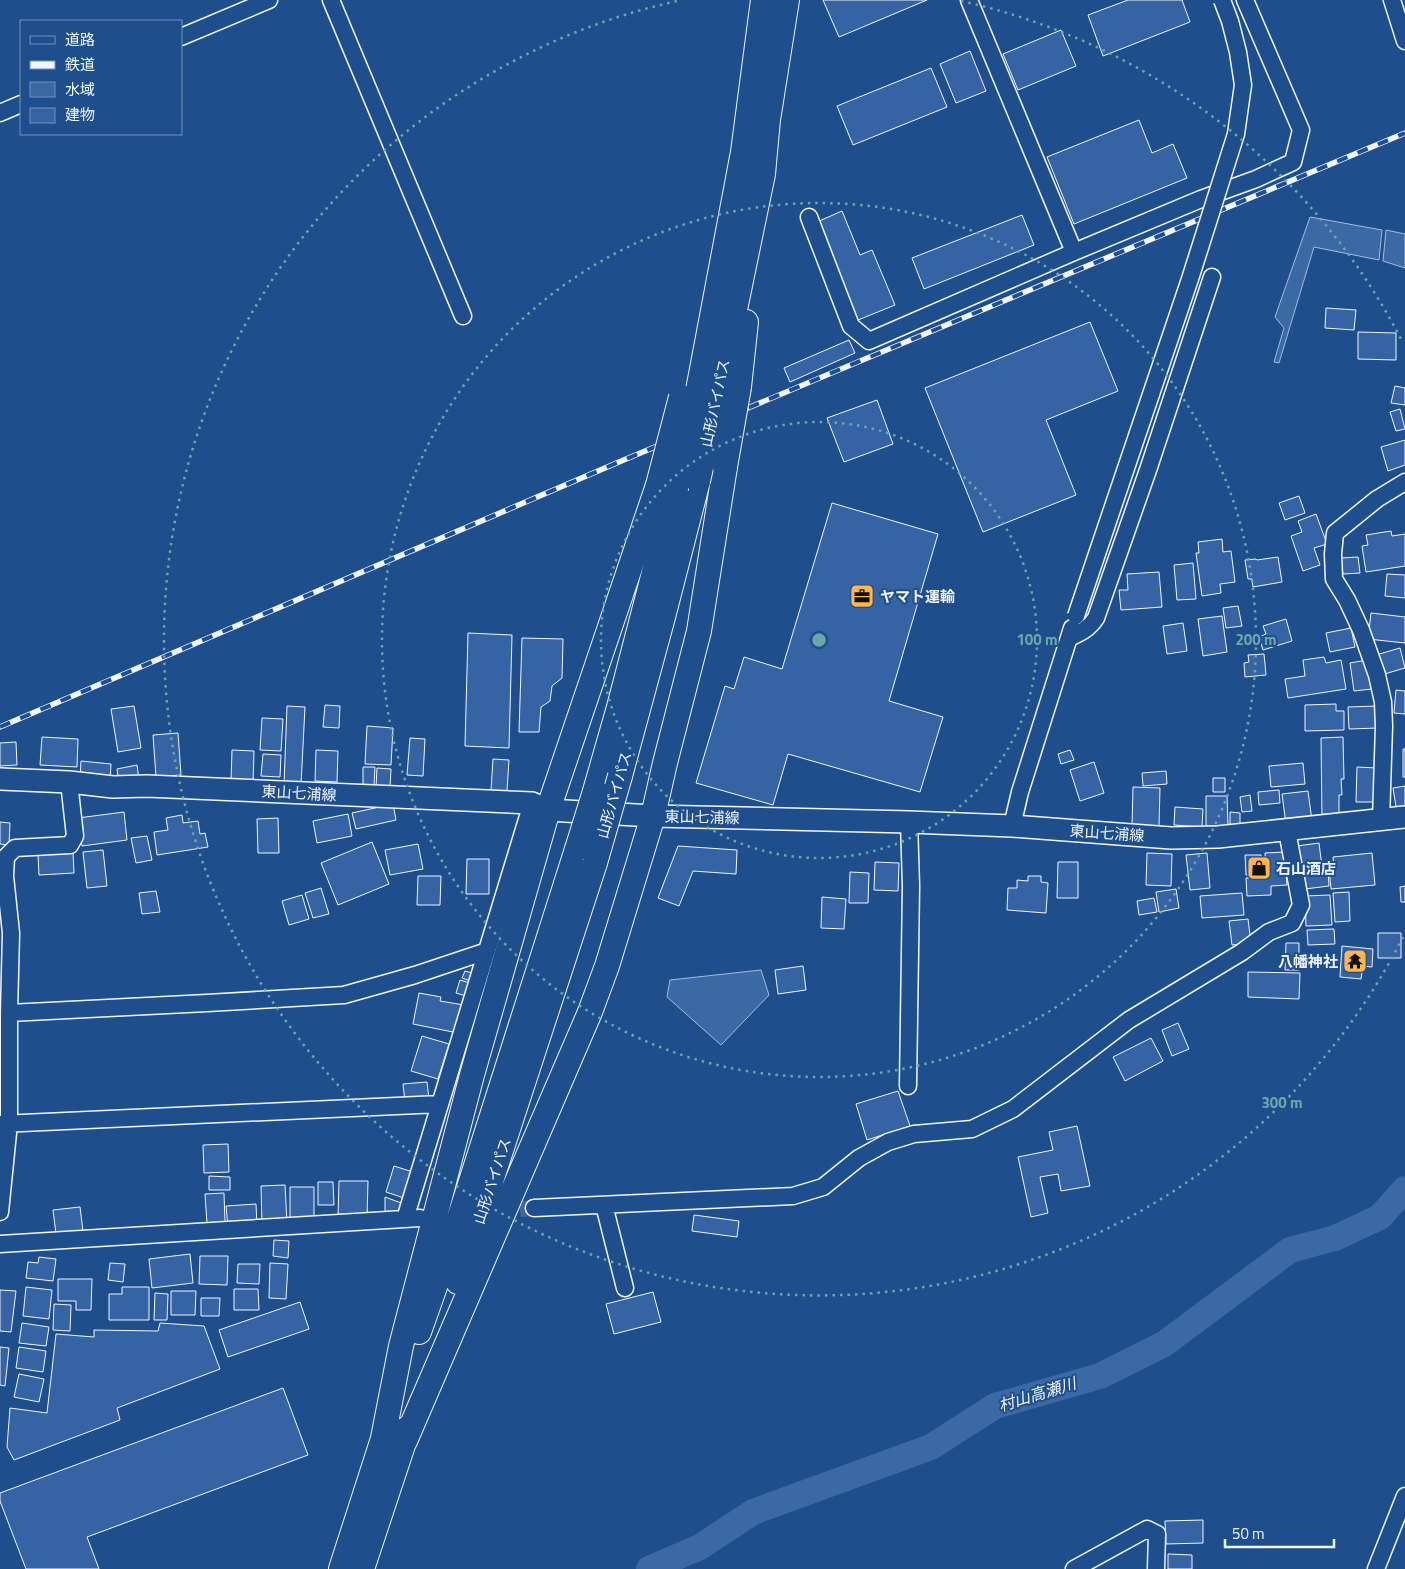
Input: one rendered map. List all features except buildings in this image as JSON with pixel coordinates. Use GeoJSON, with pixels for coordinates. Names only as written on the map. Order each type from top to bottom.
{"type":"FeatureCollection","features":[{"type":"Feature","properties":{"kind":"highway","name":"山形バイパス"},"geometry":{"type":"LineString","coordinates":[[586,856],[595,790],[619,707],[677,485],[710,387],[763,174],[768,120],[787,0]]}},
{"type":"Feature","properties":{"kind":"highway","name":"山形バイパス"},"geometry":{"type":"LineString","coordinates":[[710,387],[763,2]]}},
{"type":"Feature","properties":{"kind":"highway"},"geometry":{"type":"LineString","coordinates":[[394,1439],[590,1012],[607,966],[653,816],[699,631],[725,466],[710,387]]}},
{"type":"Feature","properties":{"kind":"highway"},"geometry":{"type":"LineString","coordinates":[[394,1439],[401,1346],[540,807],[677,485],[710,387]]}},
{"type":"Feature","properties":{"kind":"highway","name":"山形バイパス"},"geometry":{"type":"LineString","coordinates":[[349,1565],[394,1439],[460,1216],[586,856],[620,776],[663,617],[677,485]]}},
{"type":"Feature","properties":{"kind":"main road","name":"東山七浦線"},"geometry":{"type":"LineString","coordinates":[[0,779],[540,807],[653,816],[1012,826],[1171,838],[1218,837],[1287,831],[1405,817]]}},
{"type":"Feature","properties":{"kind":"street"},"geometry":{"type":"LineString","coordinates":[[182,37],[269,0]]}},
{"type":"Feature","properties":{"kind":"street"},"geometry":{"type":"LineString","coordinates":[[331,0],[463,316]]}},
{"type":"Feature","properties":{"kind":"street"},"geometry":{"type":"LineString","coordinates":[[969,0],[1074,252]]}},
{"type":"Feature","properties":{"kind":"street"},"geometry":{"type":"LineString","coordinates":[[1012,826],[1020,792],[1076,616],[1190,280],[1236,134],[1242,86],[1238,52],[1222,0]]}},
{"type":"Feature","properties":{"kind":"street"},"geometry":{"type":"LineString","coordinates":[[809,217],[851,326],[869,340],[1074,252],[1202,199],[1256,179],[1293,162],[1301,130],[1245,0]]}},
{"type":"Feature","properties":{"kind":"street"},"geometry":{"type":"LineString","coordinates":[[1392,0],[1405,41]]}},
{"type":"Feature","properties":{"kind":"street"},"geometry":{"type":"LineString","coordinates":[[0,113],[20,104]]}},
{"type":"Feature","properties":{"kind":"street"},"geometry":{"type":"LineString","coordinates":[[1069,638],[1084,632],[1096,618],[1148,470],[1212,277]]}},
{"type":"Feature","properties":{"kind":"street"},"geometry":{"type":"LineString","coordinates":[[1382,820],[1384,702],[1377,675],[1361,630],[1334,578],[1334,533],[1377,499],[1405,482]]}},
{"type":"Feature","properties":{"kind":"street"},"geometry":{"type":"LineString","coordinates":[[0,1212],[5,1124],[11,933],[5,876],[6,857],[15,848],[70,844],[75,836],[69,782]]}},
{"type":"Feature","properties":{"kind":"street"},"geometry":{"type":"LineString","coordinates":[[0,1244],[413,1219],[440,1104],[487,951],[540,807]]}},
{"type":"Feature","properties":{"kind":"street"},"geometry":{"type":"LineString","coordinates":[[908,1086],[911,886],[909,822]]}},
{"type":"Feature","properties":{"kind":"street"},"geometry":{"type":"LineString","coordinates":[[534,1208],[793,1196],[823,1187],[859,1158],[888,1142],[914,1134],[972,1129],[1013,1109],[1129,1020],[1242,952],[1269,932],[1292,923],[1302,905],[1287,831]]}},
{"type":"Feature","properties":{"kind":"street"},"geometry":{"type":"LineString","coordinates":[[9,1013],[344,994],[416,975],[487,951]]}},
{"type":"Feature","properties":{"kind":"street"},"geometry":{"type":"LineString","coordinates":[[5,1124],[440,1104]]}},
{"type":"Feature","properties":{"kind":"street"},"geometry":{"type":"LineString","coordinates":[[604,1204],[625,1288]]}},
{"type":"Feature","properties":{"kind":"street"},"geometry":{"type":"LineString","coordinates":[[1376,1569],[1405,1496]]}},
{"type":"Feature","properties":{"kind":"street"},"geometry":{"type":"LineString","coordinates":[[1074,1569],[1147,1530],[1157,1534],[1156,1569]]}},
{"type":"Feature","properties":{"kind":"water"},"geometry":{"type":"Polygon","coordinates":[[[1310,217],[1382,230],[1379,260],[1314,247],[1279,363],[1274,362],[1284,328],[1275,317],[1310,217]]]}},
{"type":"Feature","properties":{"kind":"water"},"geometry":{"type":"Polygon","coordinates":[[[1386,230],[1405,234],[1405,268],[1383,261],[1386,230]]]}},
{"type":"Feature","properties":{"kind":"water"},"geometry":{"type":"Polygon","coordinates":[[[761,970],[769,995],[721,1045],[667,997],[670,980],[761,970]]]}},
{"type":"Feature","properties":{"kind":"waterway","name":"村山高瀬川"},"geometry":{"type":"LineString","coordinates":[[649,1569],[700,1547],[753,1512],[931,1447],[995,1406],[1100,1376],[1164,1344],[1290,1250],[1335,1238],[1380,1217],[1405,1189]]}},
{"type":"Feature","properties":{"kind":"tunnel"},"geometry":{"type":"LineString","coordinates":[[496,1211],[534,1208]]}},
{"type":"Feature","properties":{"kind":"railway"},"geometry":{"type":"LineString","coordinates":[[0,727],[619,462],[1405,133]]}},
{"type":"Feature","properties":{"kind":"place","name":"ヤマト運輸"},"geometry":{"type":"Point","coordinates":[862,596]}},
{"type":"Feature","properties":{"kind":"place","name":"石山酒店"},"geometry":{"type":"Point","coordinates":[1259,868]}},
{"type":"Feature","properties":{"kind":"place","name":"八幡神社"},"geometry":{"type":"Point","coordinates":[1355,961]}}]}
